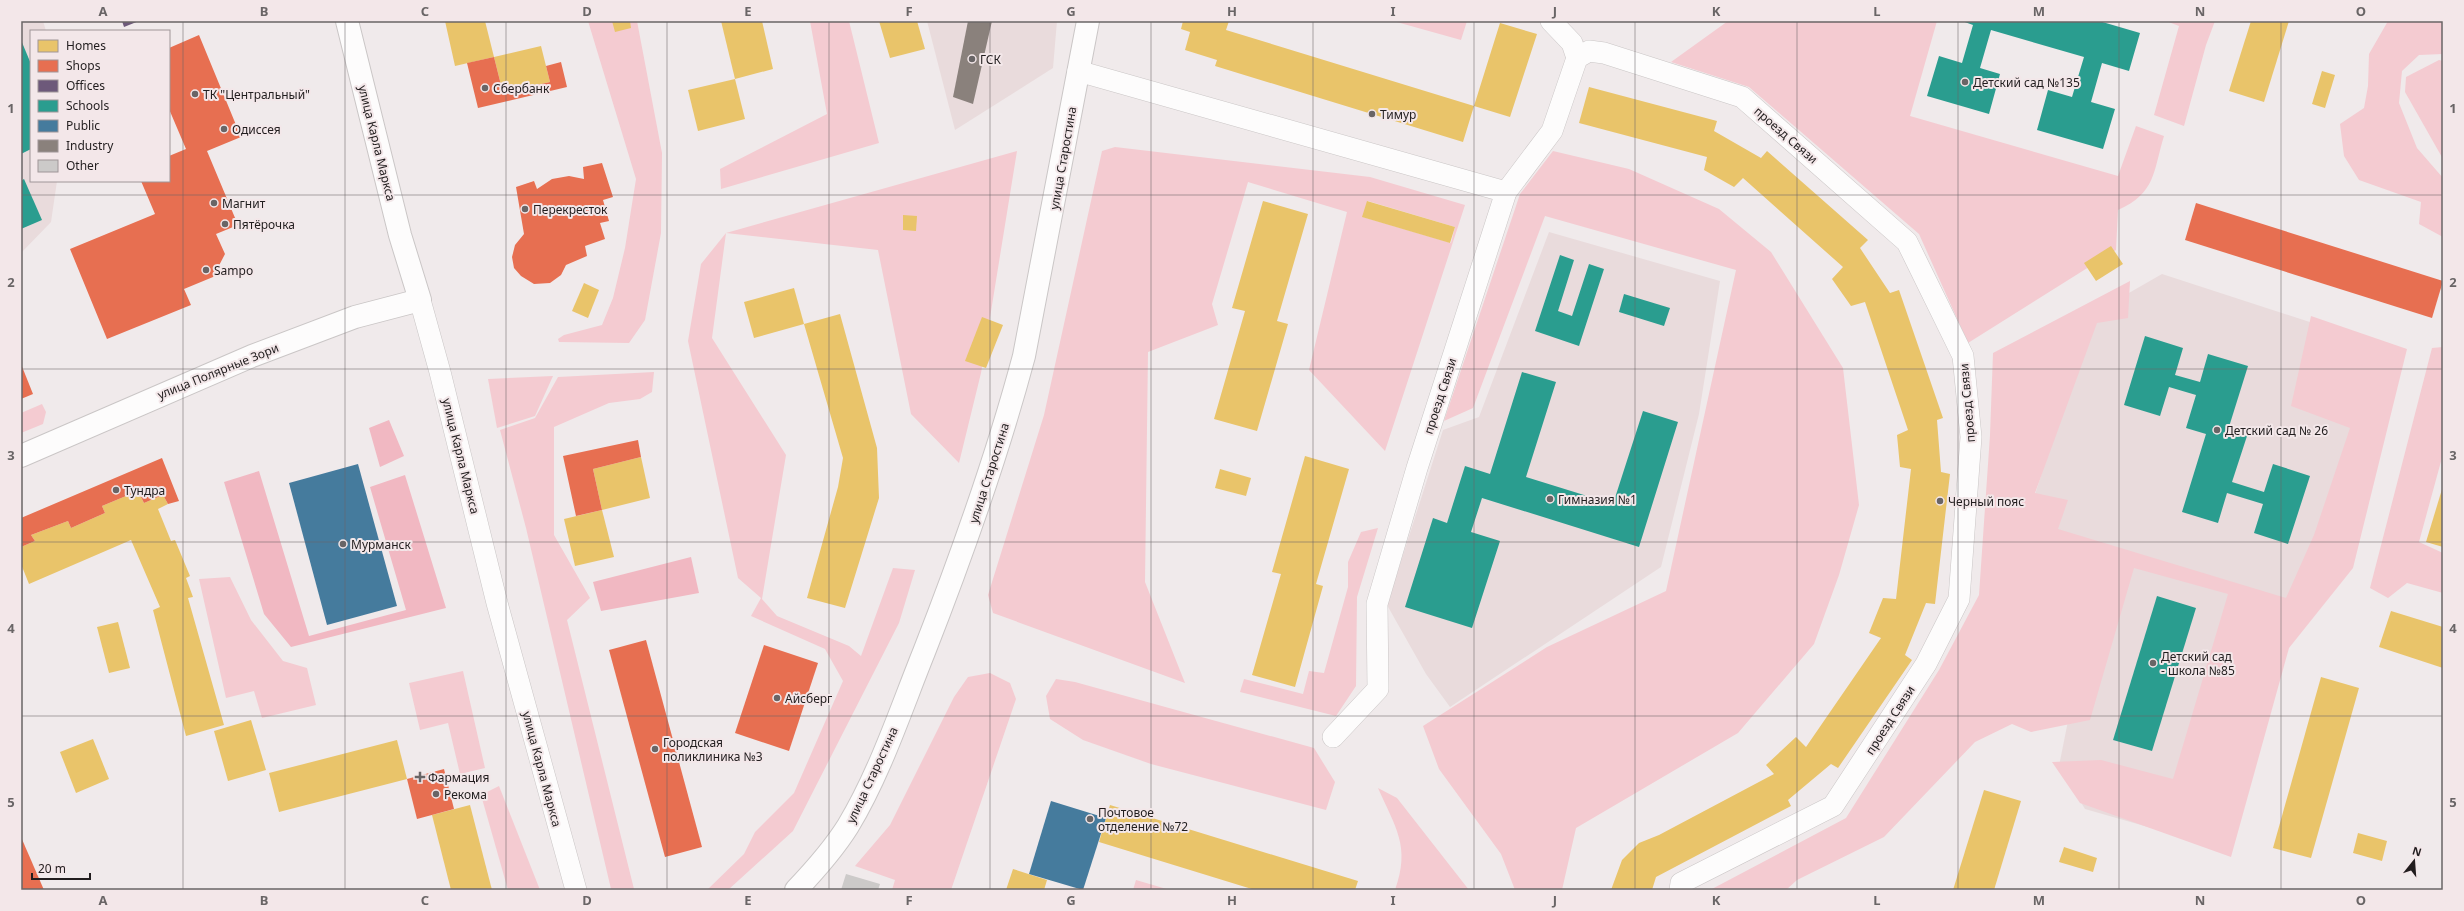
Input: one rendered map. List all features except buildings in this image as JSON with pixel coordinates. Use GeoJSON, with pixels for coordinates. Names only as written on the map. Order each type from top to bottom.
{"type":"FeatureCollection","features":[{"type":"Feature","properties":{"kind":"main road","name":"улица Карла Маркса"},"geometry":{"type":"LineString","coordinates":[[347,21],[400,235],[420,300]]}},
{"type":"Feature","properties":{"kind":"main road","name":"улица Старостина"},"geometry":{"type":"LineString","coordinates":[[796,890],[843,832],[864,794],[889,740],[959,563],[1010,406],[1024,356],[1088,21]]}},
{"type":"Feature","properties":{"kind":"main road","name":"улица Полярные Зори"},"geometry":{"type":"LineString","coordinates":[[21,456],[252,356],[355,317],[420,300]]}},
{"type":"Feature","properties":{"kind":"street"},"geometry":{"type":"LineString","coordinates":[[1551,21],[1572,43],[1577,58]]}},
{"type":"Feature","properties":{"kind":"street","name":"проезд Связи"},"geometry":{"type":"LineString","coordinates":[[1333,737],[1378,689],[1377,604],[1417,468],[1506,192],[1552,131],[1577,58],[1589,51],[1604,53],[1742,97],[1908,242],[1963,356],[1972,437],[1959,599],[1926,664],[1833,806],[1681,883],[1680,890]]}},
{"type":"Feature","properties":{"kind":"street"},"geometry":{"type":"LineString","coordinates":[[1078,71],[1506,192]]}},
{"type":"Feature","properties":{"kind":"street","name":"улица Карла Маркса"},"geometry":{"type":"LineString","coordinates":[[420,300],[440,372],[497,603],[576,890]]}},
{"type":"Feature","properties":{"kind":"shaded area"},"geometry":{"type":"Polygon","coordinates":[[[21,21],[43,21],[46,30],[30,30],[30,182],[57,182],[51,222],[21,253],[21,21]]]}},
{"type":"Feature","properties":{"kind":"shaded area"},"geometry":{"type":"Polygon","coordinates":[[[588,21],[637,21],[662,153],[661,233],[645,320],[629,343],[559,342],[558,339],[564,335],[602,325],[613,298],[625,248],[636,179],[588,21]]]}},
{"type":"Feature","properties":{"kind":"shaded area"},"geometry":{"type":"Polygon","coordinates":[[[810,21],[849,21],[879,143],[721,189],[720,169],[827,114],[810,21]]]}},
{"type":"Feature","properties":{"kind":"shaded area"},"geometry":{"type":"Polygon","coordinates":[[[927,21],[1057,21],[1053,68],[955,130],[927,21]]]}},
{"type":"Feature","properties":{"kind":"shaded area"},"geometry":{"type":"Polygon","coordinates":[[[1393,21],[1467,21],[1461,40],[1393,21]]]}},
{"type":"Feature","properties":{"kind":"shaded area"},"geometry":{"type":"Polygon","coordinates":[[[1728,21],[1937,21],[1910,116],[2118,176],[2136,126],[2164,136],[2155,171],[2146,189],[2140,196],[2118,210],[2116,250],[1968,343],[1919,234],[1749,87],[1671,62],[1728,21]]]}},
{"type":"Feature","properties":{"kind":"shaded area"},"geometry":{"type":"Polygon","coordinates":[[[2166,21],[2215,21],[2206,45],[2184,126],[2154,115],[2179,26],[2166,21]]]}},
{"type":"Feature","properties":{"kind":"shaded area"},"geometry":{"type":"Polygon","coordinates":[[[2388,21],[2443,21],[2443,54],[2419,55],[2402,71],[2399,103],[2417,148],[2443,178],[2443,237],[2419,224],[2421,202],[2359,180],[2344,156],[2340,124],[2364,108],[2368,86],[2369,54],[2388,21]]]}},
{"type":"Feature","properties":{"kind":"shaded area"},"geometry":{"type":"Polygon","coordinates":[[[2439,60],[2443,61],[2443,159],[2405,92],[2406,77],[2439,60]]]}},
{"type":"Feature","properties":{"kind":"shaded area"},"geometry":{"type":"Polygon","coordinates":[[[1115,147],[1370,177],[1465,205],[1385,451],[1309,370],[1347,212],[1248,182],[1212,304],[1218,325],[1148,352],[1145,582],[1185,683],[993,613],[988,595],[1044,415],[1102,151],[1115,147]],[[1368,201],[1363,217],[1451,243],[1455,227],[1368,201]]]}},
{"type":"Feature","properties":{"kind":"shaded area"},"geometry":{"type":"Polygon","coordinates":[[[1017,151],[981,373],[959,463],[911,414],[878,250],[726,233],[1017,151]]]}},
{"type":"Feature","properties":{"kind":"shaded area"},"geometry":{"type":"Polygon","coordinates":[[[1553,151],[1629,169],[1719,209],[1771,252],[1843,368],[1859,505],[1839,575],[1814,644],[1738,733],[1576,828],[1562,890],[1515,890],[1501,854],[1439,769],[1423,726],[1547,647],[1666,591],[1736,270],[1545,216],[1473,408],[1444,421],[1520,194],[1553,151]]]}},
{"type":"Feature","properties":{"kind":"shaded area","name":"Гимназия №1"},"geometry":{"type":"Polygon","coordinates":[[[1549,232],[1720,281],[1699,414],[1661,567],[1450,707],[1426,674],[1387,605],[1443,430],[1479,417],[1549,232]]]}},
{"type":"Feature","properties":{"kind":"shaded area"},"geometry":{"type":"Polygon","coordinates":[[[726,233],[712,338],[786,455],[762,599],[777,616],[849,646],[861,656],[893,568],[915,570],[899,623],[793,831],[728,890],[707,890],[744,854],[755,832],[794,793],[843,681],[825,649],[751,616],[761,598],[738,578],[688,341],[701,264],[726,233]]]}},
{"type":"Feature","properties":{"kind":"shaded area","name":"Детский сад № 26"},"geometry":{"type":"Polygon","coordinates":[[[2162,274],[2371,342],[2391,380],[2285,604],[2211,845],[2085,809],[2059,766],[2075,686],[2026,522],[2094,313],[2162,274]]]}},
{"type":"Feature","properties":{"kind":"shaded area"},"geometry":{"type":"Polygon","coordinates":[[[2130,281],[2128,318],[2097,323],[2035,493],[2068,500],[2058,529],[2286,598],[2314,535],[2350,428],[2291,406],[2311,316],[2407,349],[2353,568],[2289,648],[2231,857],[2080,803],[2052,762],[2101,760],[2173,779],[2228,594],[2134,568],[2090,720],[2031,732],[2012,724],[1975,742],[1884,837],[1797,880],[1786,890],[1710,890],[1846,818],[1939,670],[1979,595],[1990,435],[1993,353],[2130,281]]]}},
{"type":"Feature","properties":{"kind":"shaded area"},"geometry":{"type":"Polygon","coordinates":[[[2443,347],[2443,454],[2419,542],[2443,553],[2443,593],[2407,583],[2388,598],[2370,588],[2432,348],[2443,347]]]}},
{"type":"Feature","properties":{"kind":"shaded area"},"geometry":{"type":"Polygon","coordinates":[[[654,372],[652,392],[640,399],[609,403],[554,427],[554,535],[590,598],[567,620],[634,889],[611,889],[526,528],[500,430],[535,418],[558,377],[654,372]]]}},
{"type":"Feature","properties":{"kind":"shaded area"},"geometry":{"type":"Polygon","coordinates":[[[553,376],[535,416],[497,428],[488,379],[553,376]]]}},
{"type":"Feature","properties":{"kind":"shaded area"},"geometry":{"type":"Polygon","coordinates":[[[42,404],[46,412],[43,424],[21,433],[21,413],[42,404]]]}},
{"type":"Feature","properties":{"kind":"shaded area"},"geometry":{"type":"Polygon","coordinates":[[[389,420],[404,456],[380,467],[369,428],[389,420]]]}},
{"type":"Feature","properties":{"kind":"shaded area"},"geometry":{"type":"Polygon","coordinates":[[[259,471],[309,636],[406,610],[370,487],[405,475],[446,608],[291,647],[264,614],[224,482],[259,471]]]}},
{"type":"Feature","properties":{"kind":"shaded area"},"geometry":{"type":"Polygon","coordinates":[[[1378,528],[1357,597],[1356,686],[1336,716],[1240,692],[1244,679],[1303,694],[1309,671],[1324,673],[1348,587],[1348,562],[1361,532],[1378,528]]]}},
{"type":"Feature","properties":{"kind":"shaded area"},"geometry":{"type":"Polygon","coordinates":[[[691,557],[699,593],[601,611],[593,582],[691,557]]]}},
{"type":"Feature","properties":{"kind":"shaded area"},"geometry":{"type":"Polygon","coordinates":[[[230,577],[251,620],[283,661],[307,668],[316,705],[262,718],[254,691],[226,698],[199,579],[230,577]]]}},
{"type":"Feature","properties":{"kind":"shaded area"},"geometry":{"type":"Polygon","coordinates":[[[463,671],[485,768],[460,774],[448,723],[420,730],[409,683],[463,671]]]}},
{"type":"Feature","properties":{"kind":"shaded area"},"geometry":{"type":"Polygon","coordinates":[[[990,673],[1010,683],[1016,699],[951,890],[892,890],[895,880],[855,866],[890,825],[954,697],[968,677],[990,673]]]}},
{"type":"Feature","properties":{"kind":"shaded area"},"geometry":{"type":"Polygon","coordinates":[[[1056,679],[1075,682],[1314,748],[1335,782],[1326,810],[1151,764],[1083,740],[1050,719],[1046,696],[1056,679]]]}},
{"type":"Feature","properties":{"kind":"shaded area"},"geometry":{"type":"Polygon","coordinates":[[[499,786],[540,890],[508,890],[481,795],[499,786]]]}},
{"type":"Feature","properties":{"kind":"shaded area"},"geometry":{"type":"Polygon","coordinates":[[[1378,788],[1397,798],[1469,890],[1395,890],[1400,875],[1401,849],[1399,837],[1378,788]]]}},
{"type":"Feature","properties":{"kind":"shaded area"},"geometry":{"type":"Polygon","coordinates":[[[1136,880],[1170,890],[1133,890],[1136,880]]]}},
{"type":"Feature","properties":{"kind":"place","name":"ГСК"},"geometry":{"type":"Point","coordinates":[972,59]}},
{"type":"Feature","properties":{"kind":"place","name":"Детский сад №135"},"geometry":{"type":"Point","coordinates":[1965,82]}},
{"type":"Feature","properties":{"kind":"place","name":"Сбербанк"},"geometry":{"type":"Point","coordinates":[485,88]}},
{"type":"Feature","properties":{"kind":"place","name":"ТК \"Центральный\""},"geometry":{"type":"Point","coordinates":[195,94]}},
{"type":"Feature","properties":{"kind":"place","name":"Тимур"},"geometry":{"type":"Point","coordinates":[1372,114]}},
{"type":"Feature","properties":{"kind":"place","name":"Одиссея"},"geometry":{"type":"Point","coordinates":[224,129]}},
{"type":"Feature","properties":{"kind":"place","name":"Магнит"},"geometry":{"type":"Point","coordinates":[214,203]}},
{"type":"Feature","properties":{"kind":"place","name":"Перекресток"},"geometry":{"type":"Point","coordinates":[525,209]}},
{"type":"Feature","properties":{"kind":"place","name":"Пятёрочка"},"geometry":{"type":"Point","coordinates":[225,224]}},
{"type":"Feature","properties":{"kind":"place","name":"Sampo"},"geometry":{"type":"Point","coordinates":[206,270]}},
{"type":"Feature","properties":{"kind":"place","name":"Детский сад № 26"},"geometry":{"type":"Point","coordinates":[2217,430]}},
{"type":"Feature","properties":{"kind":"place","name":"Тундра"},"geometry":{"type":"Point","coordinates":[116,490]}},
{"type":"Feature","properties":{"kind":"place","name":"Гимназия №1"},"geometry":{"type":"Point","coordinates":[1550,499]}},
{"type":"Feature","properties":{"kind":"place","name":"Черный пояс"},"geometry":{"type":"Point","coordinates":[1940,501]}},
{"type":"Feature","properties":{"kind":"place","name":"Мурманск"},"geometry":{"type":"Point","coordinates":[343,544]}},
{"type":"Feature","properties":{"kind":"place","name":"Детский сад - школа №85"},"geometry":{"type":"Point","coordinates":[2153,663]}},
{"type":"Feature","properties":{"kind":"place","name":"Айсберг"},"geometry":{"type":"Point","coordinates":[777,698]}},
{"type":"Feature","properties":{"kind":"place","name":"Городская поликлиника №3"},"geometry":{"type":"Point","coordinates":[655,749]}},
{"type":"Feature","properties":{"kind":"place","name":"Фармация"},"geometry":{"type":"Point","coordinates":[420,777]}},
{"type":"Feature","properties":{"kind":"place","name":"Рекома"},"geometry":{"type":"Point","coordinates":[436,794]}},
{"type":"Feature","properties":{"kind":"place","name":"Почтовое отделение №72"},"geometry":{"type":"Point","coordinates":[1090,819]}}]}
